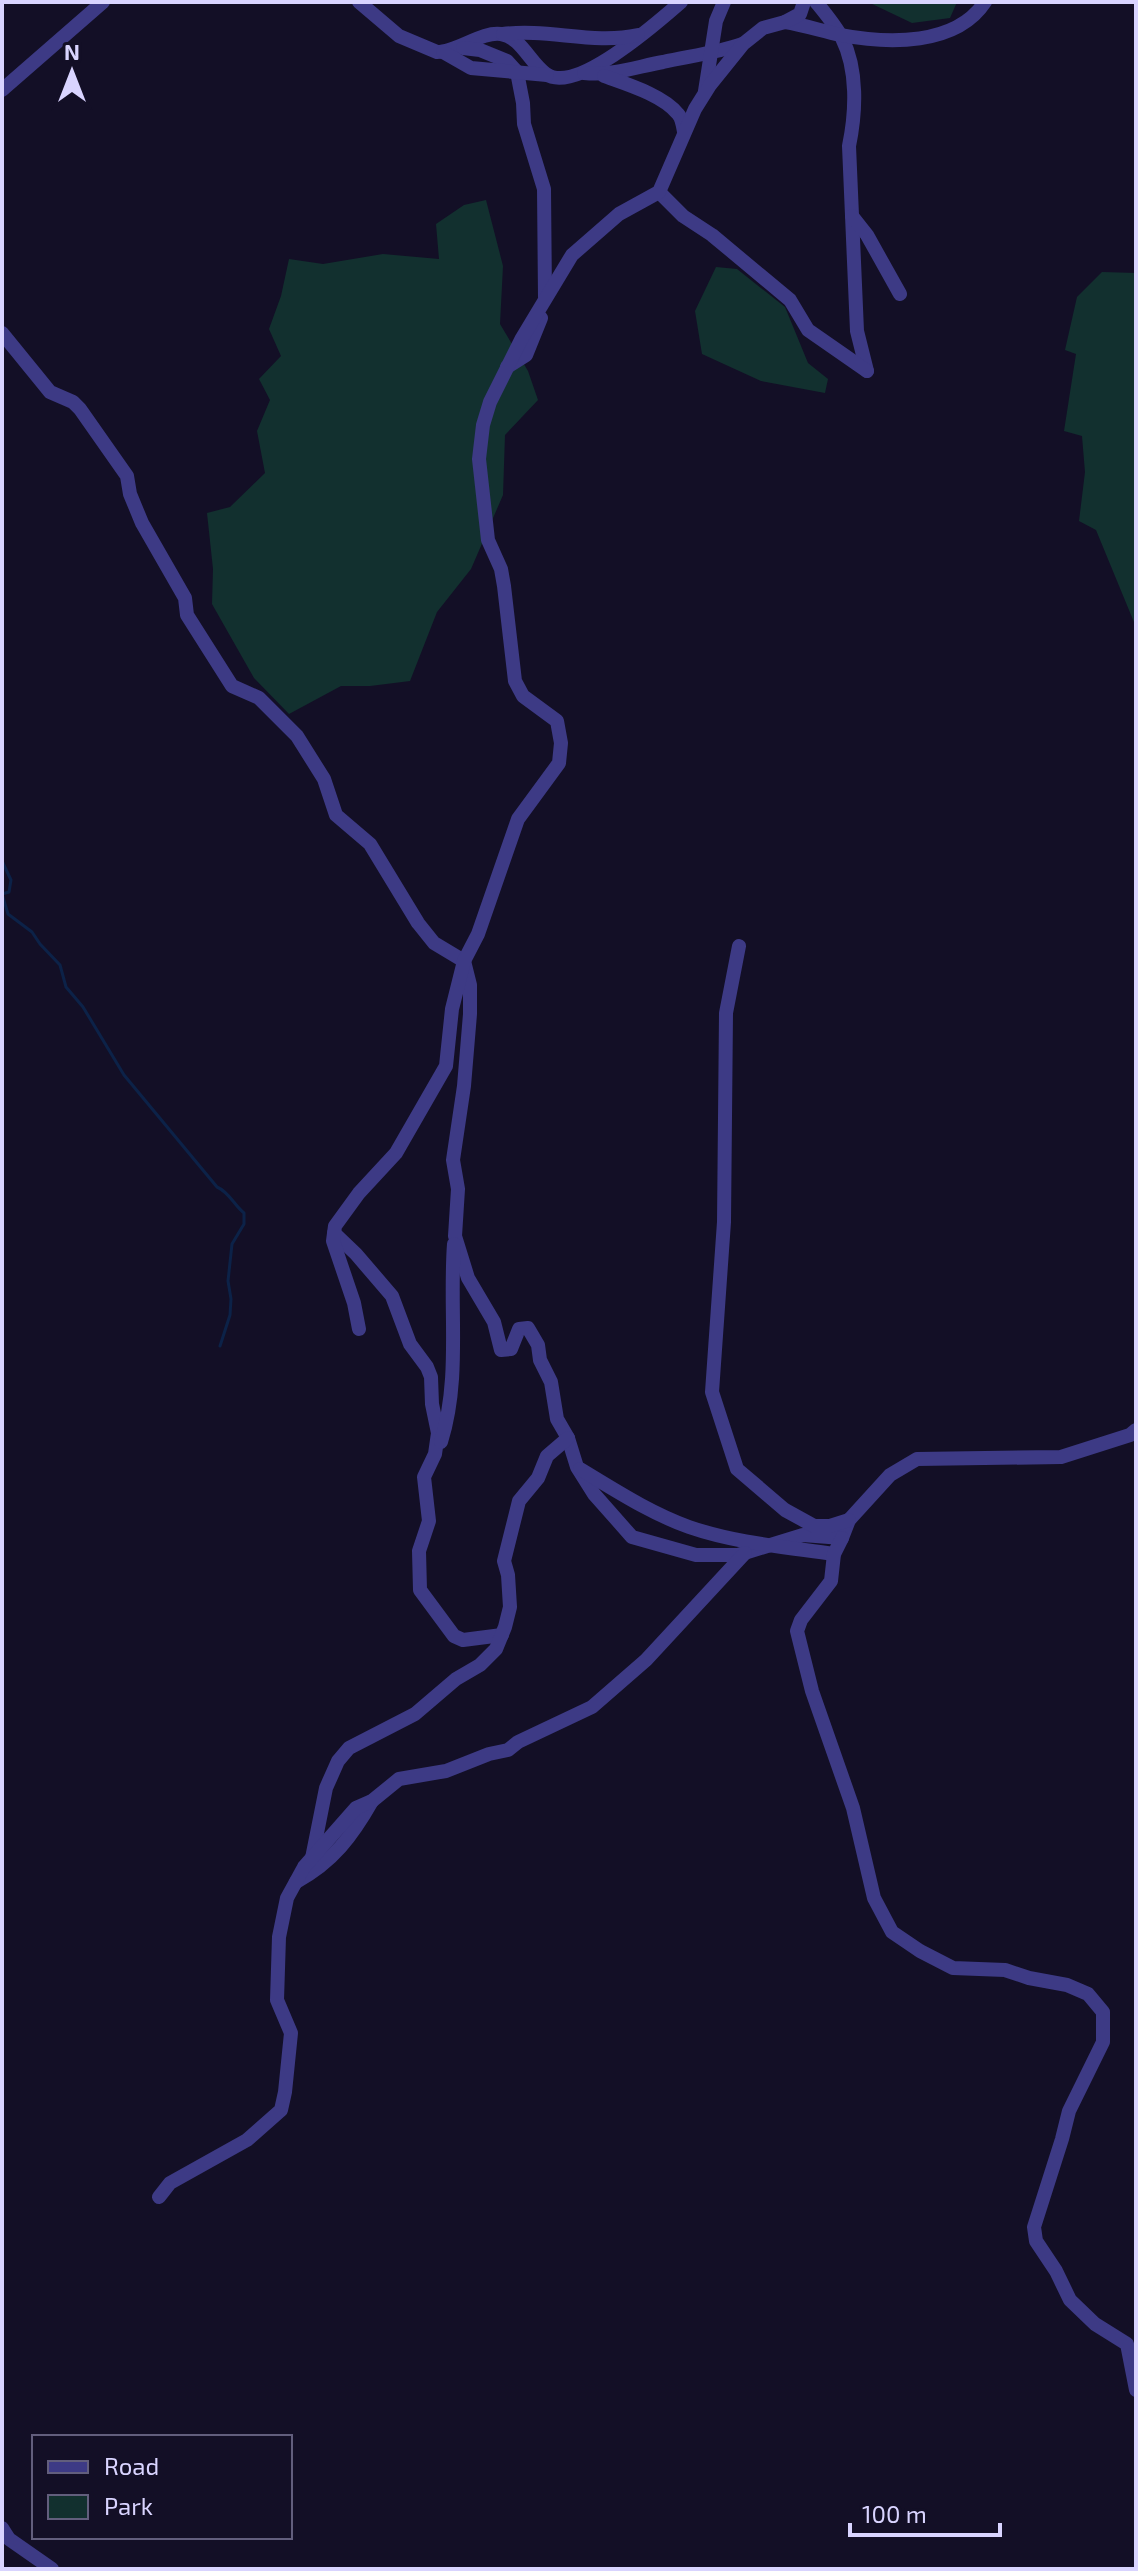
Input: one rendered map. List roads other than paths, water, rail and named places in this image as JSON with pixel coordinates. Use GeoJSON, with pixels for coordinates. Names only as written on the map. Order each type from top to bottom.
{"type":"FeatureCollection","features":[{"type":"Feature","properties":{"kind":"street"},"geometry":{"type":"LineString","coordinates":[[2,90],[103,2]]}},
{"type":"Feature","properties":{"kind":"street"},"geometry":{"type":"LineString","coordinates":[[359,2],[399,36],[437,52],[491,34],[524,31],[613,38],[643,34]]}},
{"type":"Feature","properties":{"kind":"street"},"geometry":{"type":"LineString","coordinates":[[584,73],[643,34],[681,2]]}},
{"type":"Feature","properties":{"kind":"street"},"geometry":{"type":"LineString","coordinates":[[705,94],[716,21],[724,2]]}},
{"type":"Feature","properties":{"kind":"street"},"geometry":{"type":"LineString","coordinates":[[359,1329],[354,1303],[333,1241],[335,1226],[359,1193],[396,1153],[446,1066],[452,1009],[464,961],[478,934],[518,819],[559,763],[561,743],[557,721],[523,696],[515,681],[501,569],[488,540],[479,459],[483,425],[490,402],[506,368],[572,255],[619,214],[659,192],[684,132],[705,94],[743,44],[763,28],[800,14],[804,2]]}},
{"type":"Feature","properties":{"kind":"street"},"geometry":{"type":"LineString","coordinates":[[659,192],[683,216],[712,235],[790,300],[808,330],[867,371],[857,331],[849,146],[854,124],[851,60],[841,35],[816,2]]}},
{"type":"Feature","properties":{"kind":"street"},"geometry":{"type":"LineString","coordinates":[[785,22],[841,35],[931,37],[957,29],[975,17],[985,2]]}},
{"type":"Feature","properties":{"kind":"street"},"geometry":{"type":"LineString","coordinates":[[503,34],[515,41],[547,75]]}},
{"type":"Feature","properties":{"kind":"street"},"geometry":{"type":"LineString","coordinates":[[600,75],[710,55],[743,44]]}},
{"type":"Feature","properties":{"kind":"street"},"geometry":{"type":"LineString","coordinates":[[450,50],[471,68],[559,77],[584,73],[635,87],[680,115],[684,132]]}},
{"type":"Feature","properties":{"kind":"street"},"geometry":{"type":"LineString","coordinates":[[517,72],[524,124],[544,189],[545,299]]}},
{"type":"Feature","properties":{"kind":"street"},"geometry":{"type":"LineString","coordinates":[[852,216],[867,235],[900,294]]}},
{"type":"Feature","properties":{"kind":"street"},"geometry":{"type":"LineString","coordinates":[[2,333],[50,392],[73,402],[80,409],[122,469],[142,523],[185,598],[187,615],[232,686],[259,698],[297,736],[324,779],[336,815],[370,844],[418,923],[434,943],[464,961],[470,985],[470,1014],[453,1160],[458,1189],[452,1373],[448,1413],[424,1477],[429,1521],[419,1551],[420,1590],[454,1636],[463,1640],[502,1635]]}},
{"type":"Feature","properties":{"kind":"street"},"geometry":{"type":"LineString","coordinates":[[739,946],[726,1013],[724,1222],[712,1392],[737,1469],[785,1510],[814,1526],[830,1526],[849,1520]]}},
{"type":"Feature","properties":{"kind":"street"},"geometry":{"type":"LineString","coordinates":[[334,1233],[387,1288],[399,1310],[410,1344],[427,1367],[438,1433],[435,1454]]}},
{"type":"Feature","properties":{"kind":"street"},"geometry":{"type":"LineString","coordinates":[[455,1236],[468,1278],[494,1322],[501,1350],[506,1352],[511,1349],[519,1329],[528,1328],[533,1333],[540,1360],[551,1382],[557,1419],[568,1438],[577,1467],[594,1494],[632,1537],[696,1555],[738,1555],[803,1535],[842,1538]]}},
{"type":"Feature","properties":{"kind":"street"},"geometry":{"type":"LineString","coordinates":[[1136,1430],[1130,1435],[1061,1457],[917,1459],[890,1475],[849,1520],[834,1554],[831,1581],[801,1620],[797,1631],[812,1691],[853,1808],[874,1898],[892,1932],[953,1968],[1005,1970],[1067,1985],[1088,1994],[1103,2012],[1103,2042],[1069,2111],[1034,2227],[1036,2241],[1070,2300],[1095,2324],[1127,2344],[1136,2390]]}},
{"type":"Feature","properties":{"kind":"street"},"geometry":{"type":"LineString","coordinates":[[312,1858],[326,1788],[338,1761],[349,1748],[415,1714],[456,1679],[480,1665],[496,1649],[510,1607],[504,1561],[519,1501],[538,1478],[547,1456],[568,1438]]}},
{"type":"Feature","properties":{"kind":"street"},"geometry":{"type":"LineString","coordinates":[[577,1467],[638,1505],[688,1526],[732,1539],[834,1554]]}},
{"type":"Feature","properties":{"kind":"street"},"geometry":{"type":"LineString","coordinates":[[159,2197],[170,2183],[247,2140],[281,2110],[291,2033],[277,2000],[279,1937],[287,1898],[312,1858],[356,1808],[372,1801],[399,1779],[446,1771],[508,1750],[518,1742],[592,1707],[646,1660],[746,1553]]}},
{"type":"Feature","properties":{"kind":"street"},"geometry":{"type":"LineString","coordinates":[[296,1882],[325,1864],[343,1844],[372,1801]]}},
{"type":"Feature","properties":{"kind":"street"},"geometry":{"type":"LineString","coordinates":[[2,2528],[9,2539],[52,2569]]}},
{"type":"Feature","properties":{"kind":"waterway"},"geometry":{"type":"LineString","coordinates":[[2,861],[11,880],[9,892],[2,894]]}},
{"type":"Feature","properties":{"kind":"waterway"},"geometry":{"type":"LineString","coordinates":[[2,894],[8,914],[32,932],[60,965],[66,987],[83,1007],[124,1075],[217,1187],[244,1213],[244,1224],[232,1244],[228,1281],[230,1315],[220,1346]]}}]}
